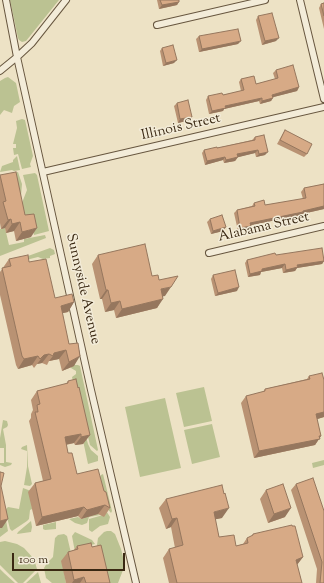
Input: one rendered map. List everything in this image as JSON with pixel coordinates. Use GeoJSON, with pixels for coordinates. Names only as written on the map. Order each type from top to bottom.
{"type":"FeatureCollection","features":[{"type":"Feature","properties":{"kind":"street","name":"Sunnyside Avenue"},"geometry":{"type":"LineString","coordinates":[[6,0],[17,57],[91,390],[136,583]]}},
{"type":"Feature","properties":{"kind":"street"},"geometry":{"type":"LineString","coordinates":[[0,71],[32,43],[66,0]]}},
{"type":"Feature","properties":{"kind":"street"},"geometry":{"type":"LineString","coordinates":[[156,25],[265,0]]}},
{"type":"Feature","properties":{"kind":"street"},"geometry":{"type":"LineString","coordinates":[[300,0],[324,99]]}},
{"type":"Feature","properties":{"kind":"street","name":"Illinois Street"},"geometry":{"type":"LineString","coordinates":[[43,172],[324,106]]}},
{"type":"Feature","properties":{"kind":"street","name":"Alabama Street"},"geometry":{"type":"LineString","coordinates":[[209,253],[324,226]]}},
{"type":"Feature","properties":{"kind":"green space"},"geometry":{"type":"Polygon","coordinates":[[[10,0],[59,0],[26,41],[22,42],[18,38],[10,0]]]}},
{"type":"Feature","properties":{"kind":"green space"},"geometry":{"type":"Polygon","coordinates":[[[8,77],[16,83],[20,102],[14,106],[12,113],[4,110],[0,115],[0,81],[8,77]]]}},
{"type":"Feature","properties":{"kind":"green space"},"geometry":{"type":"Polygon","coordinates":[[[22,119],[25,120],[33,156],[30,164],[31,167],[22,169],[18,154],[14,155],[13,148],[16,148],[16,144],[13,144],[17,128],[16,121],[22,119]]]}},
{"type":"Feature","properties":{"kind":"green space"},"geometry":{"type":"Polygon","coordinates":[[[17,156],[20,170],[0,172],[2,166],[13,162],[17,156]]]}},
{"type":"Feature","properties":{"kind":"green space"},"geometry":{"type":"Polygon","coordinates":[[[18,172],[22,184],[19,203],[10,174],[18,172]]]}},
{"type":"Feature","properties":{"kind":"green space"},"geometry":{"type":"Polygon","coordinates":[[[35,173],[37,175],[49,231],[34,235],[31,220],[18,213],[27,190],[23,175],[35,173]]]}},
{"type":"Feature","properties":{"kind":"green space"},"geometry":{"type":"Polygon","coordinates":[[[5,228],[9,245],[24,242],[24,239],[45,235],[46,238],[0,256],[0,229],[5,228]]]}},
{"type":"Feature","properties":{"kind":"green space"},"geometry":{"type":"Polygon","coordinates":[[[50,248],[54,250],[55,254],[50,256],[50,258],[43,259],[38,257],[18,262],[17,260],[50,248]]]}},
{"type":"Feature","properties":{"kind":"green space"},"geometry":{"type":"Polygon","coordinates":[[[74,363],[75,365],[80,366],[97,451],[90,445],[84,420],[81,417],[72,377],[76,374],[76,371],[71,368],[74,363]]]}},
{"type":"Feature","properties":{"kind":"green space"},"geometry":{"type":"Polygon","coordinates":[[[204,387],[212,421],[184,427],[176,393],[204,387]]]}},
{"type":"Feature","properties":{"kind":"green space"},"geometry":{"type":"Polygon","coordinates":[[[165,398],[181,468],[140,477],[125,407],[165,398]]]}},
{"type":"Feature","properties":{"kind":"green space"},"geometry":{"type":"Polygon","coordinates":[[[3,420],[7,421],[8,425],[3,429],[6,445],[6,462],[12,463],[11,465],[5,467],[0,465],[0,463],[4,463],[4,448],[0,448],[3,420]]]}},
{"type":"Feature","properties":{"kind":"green space"},"geometry":{"type":"Polygon","coordinates":[[[82,422],[88,444],[91,450],[98,456],[98,461],[88,464],[81,431],[82,422]]]}},
{"type":"Feature","properties":{"kind":"green space"},"geometry":{"type":"Polygon","coordinates":[[[212,424],[220,457],[192,464],[184,430],[212,424]]]}},
{"type":"Feature","properties":{"kind":"green space"},"geometry":{"type":"Polygon","coordinates":[[[27,445],[28,466],[32,484],[30,486],[24,485],[27,467],[27,451],[21,449],[27,445]]]}},
{"type":"Feature","properties":{"kind":"green space"},"geometry":{"type":"Polygon","coordinates":[[[324,460],[324,465],[313,468],[312,463],[324,460]]]}},
{"type":"Feature","properties":{"kind":"green space"},"geometry":{"type":"Polygon","coordinates":[[[103,474],[112,511],[111,513],[106,507],[100,477],[103,474]]]}},
{"type":"Feature","properties":{"kind":"green space"},"geometry":{"type":"Polygon","coordinates":[[[23,488],[31,491],[32,509],[30,510],[29,519],[12,531],[10,529],[5,510],[8,507],[19,509],[23,488]]]}},
{"type":"Feature","properties":{"kind":"green space"},"geometry":{"type":"Polygon","coordinates":[[[105,509],[110,517],[108,524],[100,526],[92,532],[89,530],[89,519],[103,515],[105,509]]]}},
{"type":"Feature","properties":{"kind":"green space"},"geometry":{"type":"Polygon","coordinates":[[[98,514],[100,515],[89,517],[87,523],[82,525],[69,519],[78,517],[81,519],[98,514]]]}},
{"type":"Feature","properties":{"kind":"green space"},"geometry":{"type":"Polygon","coordinates":[[[5,515],[8,531],[0,537],[0,528],[5,515]]]}},
{"type":"Feature","properties":{"kind":"green space"},"geometry":{"type":"Polygon","coordinates":[[[31,521],[31,532],[17,534],[18,532],[31,521]]]}},
{"type":"Feature","properties":{"kind":"green space"},"geometry":{"type":"Polygon","coordinates":[[[56,522],[56,529],[43,529],[43,525],[56,522]]]}},
{"type":"Feature","properties":{"kind":"green space"},"geometry":{"type":"Polygon","coordinates":[[[107,531],[111,531],[115,534],[125,565],[118,583],[106,583],[97,545],[98,538],[107,531]]]}},
{"type":"Feature","properties":{"kind":"green space"},"geometry":{"type":"Polygon","coordinates":[[[75,532],[92,540],[95,544],[79,548],[75,552],[72,536],[75,532]]]}},
{"type":"Feature","properties":{"kind":"green space"},"geometry":{"type":"Polygon","coordinates":[[[64,534],[67,536],[71,553],[62,561],[66,583],[52,583],[46,578],[44,568],[53,557],[55,538],[58,535],[64,534]]]}},
{"type":"Feature","properties":{"kind":"green space"},"geometry":{"type":"Polygon","coordinates":[[[5,541],[17,544],[24,548],[34,559],[37,569],[23,583],[18,583],[0,565],[0,542],[5,541]]]}},
{"type":"Feature","properties":{"kind":"green space"},"geometry":{"type":"Polygon","coordinates":[[[0,569],[4,573],[15,583],[0,583],[0,569]]]}},
{"type":"Feature","properties":{"kind":"green space"},"geometry":{"type":"Polygon","coordinates":[[[38,572],[41,583],[26,583],[37,573],[38,572]]]}},
{"type":"Feature","properties":{"kind":"building"},"geometry":{"type":"Polygon","coordinates":[[[160,0],[179,0],[179,2],[162,5],[160,0]]]}},
{"type":"Feature","properties":{"kind":"building"},"geometry":{"type":"Polygon","coordinates":[[[324,3],[324,16],[321,4],[324,3]]]}},
{"type":"Feature","properties":{"kind":"building"},"geometry":{"type":"Polygon","coordinates":[[[272,13],[279,38],[265,41],[258,16],[272,13]]]}},
{"type":"Feature","properties":{"kind":"building"},"geometry":{"type":"Polygon","coordinates":[[[238,29],[241,41],[202,49],[199,36],[238,29]]]}},
{"type":"Feature","properties":{"kind":"building"},"geometry":{"type":"Polygon","coordinates":[[[173,45],[177,60],[166,63],[162,48],[173,45]]]}},
{"type":"Feature","properties":{"kind":"building"},"geometry":{"type":"Polygon","coordinates":[[[293,65],[299,87],[272,95],[273,98],[262,101],[262,98],[225,106],[226,108],[212,111],[208,96],[222,93],[223,95],[244,90],[241,79],[254,76],[256,84],[278,78],[276,70],[293,65]]]}},
{"type":"Feature","properties":{"kind":"building"},"geometry":{"type":"Polygon","coordinates":[[[188,100],[192,117],[180,119],[177,103],[188,100]]]}},
{"type":"Feature","properties":{"kind":"building"},"geometry":{"type":"Polygon","coordinates":[[[285,130],[312,144],[307,154],[280,140],[285,130]]]}},
{"type":"Feature","properties":{"kind":"building"},"geometry":{"type":"Polygon","coordinates":[[[264,135],[268,152],[259,154],[258,150],[237,154],[238,157],[226,160],[225,157],[207,161],[204,150],[255,140],[255,137],[264,135]]]}},
{"type":"Feature","properties":{"kind":"building"},"geometry":{"type":"Polygon","coordinates":[[[16,172],[25,215],[34,214],[37,228],[22,232],[20,222],[12,224],[11,219],[8,220],[3,202],[6,201],[0,175],[16,172]]]}},
{"type":"Feature","properties":{"kind":"building"},"geometry":{"type":"Polygon","coordinates":[[[324,184],[324,206],[250,223],[251,226],[240,228],[237,210],[255,206],[254,203],[264,200],[265,205],[306,198],[304,188],[324,184]]]}},
{"type":"Feature","properties":{"kind":"building"},"geometry":{"type":"Polygon","coordinates":[[[222,215],[226,227],[213,231],[210,219],[222,215]]]}},
{"type":"Feature","properties":{"kind":"building"},"geometry":{"type":"Polygon","coordinates":[[[145,244],[152,276],[158,275],[159,280],[178,276],[171,287],[161,289],[163,299],[122,309],[120,301],[111,303],[108,290],[106,290],[98,255],[145,244]]]}},
{"type":"Feature","properties":{"kind":"building"},"geometry":{"type":"Polygon","coordinates":[[[322,248],[324,261],[297,265],[298,267],[286,270],[285,264],[262,269],[262,271],[250,274],[247,260],[275,253],[276,255],[322,248]]]}},
{"type":"Feature","properties":{"kind":"building"},"geometry":{"type":"Polygon","coordinates":[[[28,255],[29,262],[46,259],[55,298],[72,294],[74,302],[61,306],[69,344],[78,343],[80,356],[69,362],[66,350],[54,353],[53,356],[49,354],[44,355],[40,359],[38,356],[24,359],[22,356],[2,268],[11,266],[9,259],[28,255]]]}},
{"type":"Feature","properties":{"kind":"building"},"geometry":{"type":"Polygon","coordinates":[[[235,270],[239,287],[218,293],[213,275],[235,270]]]}},
{"type":"Feature","properties":{"kind":"building"},"geometry":{"type":"Polygon","coordinates":[[[322,373],[324,380],[324,412],[316,414],[321,436],[319,436],[320,439],[259,451],[246,396],[265,391],[265,389],[310,379],[309,376],[322,373]]]}},
{"type":"Feature","properties":{"kind":"building"},"geometry":{"type":"Polygon","coordinates":[[[76,379],[90,435],[81,437],[81,434],[65,437],[68,453],[72,453],[77,474],[98,469],[110,508],[105,505],[87,510],[84,507],[42,517],[35,483],[51,479],[35,412],[38,412],[37,405],[40,404],[37,391],[68,383],[68,381],[76,379]]]}},
{"type":"Feature","properties":{"kind":"building"},"geometry":{"type":"Polygon","coordinates":[[[0,472],[4,473],[1,486],[8,519],[0,521],[0,472]]]}},
{"type":"Feature","properties":{"kind":"building"},"geometry":{"type":"Polygon","coordinates":[[[313,478],[324,511],[324,583],[320,583],[322,562],[296,484],[313,478]]]}},
{"type":"Feature","properties":{"kind":"building"},"geometry":{"type":"Polygon","coordinates":[[[283,484],[291,508],[274,514],[266,490],[283,484]]]}},
{"type":"Feature","properties":{"kind":"building"},"geometry":{"type":"Polygon","coordinates":[[[222,485],[229,508],[214,512],[219,537],[234,535],[236,546],[248,543],[247,538],[253,534],[292,525],[295,526],[303,557],[296,560],[302,583],[177,583],[169,549],[183,545],[177,518],[172,519],[166,499],[222,485]]]}},
{"type":"Feature","properties":{"kind":"building"},"geometry":{"type":"Polygon","coordinates":[[[91,543],[92,547],[101,545],[110,583],[86,583],[84,577],[74,580],[68,552],[78,549],[77,546],[91,543]]]}}]}
